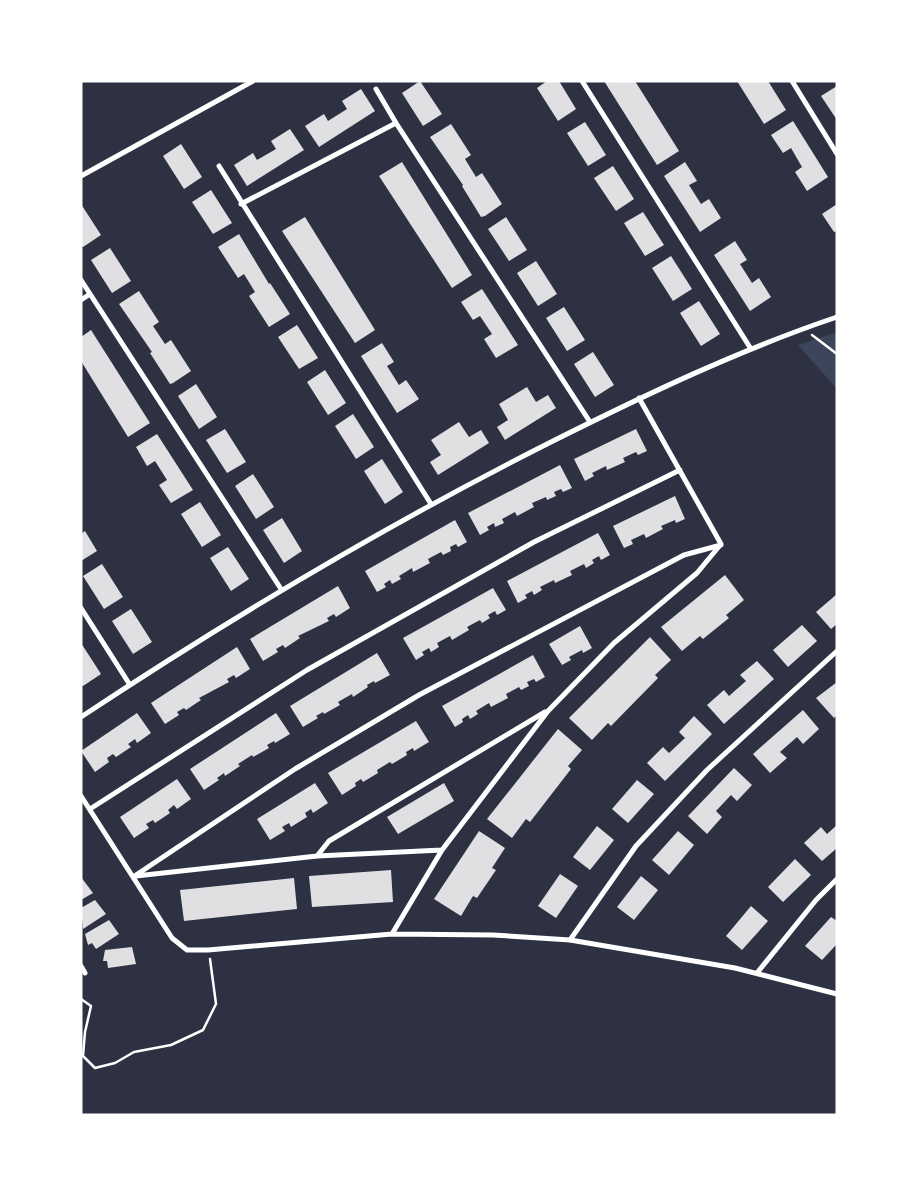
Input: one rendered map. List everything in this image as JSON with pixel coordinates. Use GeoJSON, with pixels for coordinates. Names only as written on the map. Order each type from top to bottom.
{"type":"FeatureCollection","features":[{"type":"Feature","properties":{"kind":"street"},"geometry":{"type":"LineString","coordinates":[[81,176],[253,81]]}},
{"type":"Feature","properties":{"kind":"street"},"geometry":{"type":"LineString","coordinates":[[582,81],[751,349]]}},
{"type":"Feature","properties":{"kind":"street"},"geometry":{"type":"LineString","coordinates":[[792,81],[837,154]]}},
{"type":"Feature","properties":{"kind":"street"},"geometry":{"type":"LineString","coordinates":[[376,89],[396,123],[590,422]]}},
{"type":"Feature","properties":{"kind":"street"},"geometry":{"type":"LineString","coordinates":[[241,204],[396,123]]}},
{"type":"Feature","properties":{"kind":"street"},"geometry":{"type":"LineString","coordinates":[[218,166],[431,504]]}},
{"type":"Feature","properties":{"kind":"street"},"geometry":{"type":"LineString","coordinates":[[81,280],[281,589]]}},
{"type":"Feature","properties":{"kind":"street"},"geometry":{"type":"LineString","coordinates":[[81,300],[90,294]]}},
{"type":"Feature","properties":{"kind":"street"},"geometry":{"type":"LineString","coordinates":[[81,717],[281,589],[431,504],[639,398],[751,349],[837,317]]}},
{"type":"Feature","properties":{"kind":"street"},"geometry":{"type":"LineString","coordinates":[[639,398],[721,544]]}},
{"type":"Feature","properties":{"kind":"street"},"geometry":{"type":"LineString","coordinates":[[90,809],[307,670],[534,542],[680,470]]}},
{"type":"Feature","properties":{"kind":"street"},"geometry":{"type":"LineString","coordinates":[[392,934],[442,850],[548,711],[614,643],[697,573],[721,544]]}},
{"type":"Feature","properties":{"kind":"street"},"geometry":{"type":"LineString","coordinates":[[133,877],[296,769],[419,695],[684,555],[721,544]]}},
{"type":"Feature","properties":{"kind":"street"},"geometry":{"type":"LineString","coordinates":[[81,608],[130,685]]}},
{"type":"Feature","properties":{"kind":"street"},"geometry":{"type":"LineString","coordinates":[[570,940],[636,846],[707,770],[837,651]]}},
{"type":"Feature","properties":{"kind":"street"},"geometry":{"type":"LineString","coordinates":[[317,856],[329,841],[548,711]]}},
{"type":"Feature","properties":{"kind":"street"},"geometry":{"type":"LineString","coordinates":[[81,796],[172,938],[187,950],[208,950],[392,934],[493,935],[570,940],[757,973],[837,994]]}},
{"type":"Feature","properties":{"kind":"street"},"geometry":{"type":"LineString","coordinates":[[133,877],[317,856],[442,850]]}},
{"type":"Feature","properties":{"kind":"street"},"geometry":{"type":"LineString","coordinates":[[757,973],[816,900],[837,879]]}},
{"type":"Feature","properties":{"kind":"street"},"geometry":{"type":"LineString","coordinates":[[81,966],[85,973]]}},
{"type":"Feature","properties":{"kind":"path"},"geometry":{"type":"LineString","coordinates":[[804,328],[837,354]]}},
{"type":"Feature","properties":{"kind":"path"},"geometry":{"type":"LineString","coordinates":[[81,999],[92,1006],[85,1032],[83,1056],[94,1068],[115,1064],[134,1052],[171,1045],[203,1030],[216,1004],[208,950]]}},
{"type":"Feature","properties":{"kind":"shaded area"},"geometry":{"type":"Polygon","coordinates":[[[837,332],[837,389],[798,345],[837,332]]]}},
{"type":"Feature","properties":{"kind":"building"},"geometry":{"type":"Polygon","coordinates":[[[420,81],[442,114],[423,126],[402,93],[420,81]]]}},
{"type":"Feature","properties":{"kind":"building"},"geometry":{"type":"Polygon","coordinates":[[[547,81],[559,81],[576,109],[558,121],[537,88],[547,81]]]}},
{"type":"Feature","properties":{"kind":"building"},"geometry":{"type":"Polygon","coordinates":[[[604,81],[635,81],[679,151],[657,165],[604,81]]]}},
{"type":"Feature","properties":{"kind":"building"},"geometry":{"type":"Polygon","coordinates":[[[737,81],[768,81],[786,110],[764,124],[737,81]]]}},
{"type":"Feature","properties":{"kind":"building"},"geometry":{"type":"Polygon","coordinates":[[[837,86],[837,120],[821,96],[837,86]]]}},
{"type":"Feature","properties":{"kind":"building"},"geometry":{"type":"Polygon","coordinates":[[[361,89],[375,111],[319,147],[305,126],[324,114],[328,121],[347,109],[342,101],[361,89]]]}},
{"type":"Feature","properties":{"kind":"building"},"geometry":{"type":"Polygon","coordinates":[[[793,121],[828,177],[807,191],[795,172],[802,167],[791,148],[783,153],[771,135],[793,121]]]}},
{"type":"Feature","properties":{"kind":"building"},"geometry":{"type":"Polygon","coordinates":[[[585,122],[606,155],[588,166],[567,133],[585,122]]]}},
{"type":"Feature","properties":{"kind":"building"},"geometry":{"type":"Polygon","coordinates":[[[451,124],[471,155],[465,159],[476,177],[482,173],[502,204],[485,216],[481,217],[463,185],[430,137],[451,124]]]}},
{"type":"Feature","properties":{"kind":"building"},"geometry":{"type":"Polygon","coordinates":[[[290,129],[304,150],[247,186],[234,165],[253,153],[257,160],[276,149],[271,141],[290,129]]]}},
{"type":"Feature","properties":{"kind":"building"},"geometry":{"type":"Polygon","coordinates":[[[181,144],[202,177],[184,189],[163,156],[181,144]]]}},
{"type":"Feature","properties":{"kind":"building"},"geometry":{"type":"Polygon","coordinates":[[[402,162],[472,275],[452,288],[379,176],[402,162]]]}},
{"type":"Feature","properties":{"kind":"building"},"geometry":{"type":"Polygon","coordinates":[[[685,162],[697,181],[689,185],[701,204],[709,199],[721,218],[700,232],[664,176],[685,162]]]}},
{"type":"Feature","properties":{"kind":"building"},"geometry":{"type":"Polygon","coordinates":[[[613,166],[634,199],[616,211],[594,178],[613,166]]]}},
{"type":"Feature","properties":{"kind":"building"},"geometry":{"type":"Polygon","coordinates":[[[211,190],[232,223],[213,234],[192,202],[211,190]]]}},
{"type":"Feature","properties":{"kind":"building"},"geometry":{"type":"Polygon","coordinates":[[[81,204],[101,235],[83,247],[81,245],[81,204]]]}},
{"type":"Feature","properties":{"kind":"building"},"geometry":{"type":"Polygon","coordinates":[[[837,204],[837,231],[834,232],[822,214],[837,204]]]}},
{"type":"Feature","properties":{"kind":"building"},"geometry":{"type":"Polygon","coordinates":[[[643,212],[664,245],[645,256],[624,223],[643,212]]]}},
{"type":"Feature","properties":{"kind":"building"},"geometry":{"type":"Polygon","coordinates":[[[305,217],[375,330],[355,343],[282,231],[305,217]]]}},
{"type":"Feature","properties":{"kind":"building"},"geometry":{"type":"Polygon","coordinates":[[[506,217],[527,250],[509,261],[488,229],[506,217]]]}},
{"type":"Feature","properties":{"kind":"building"},"geometry":{"type":"Polygon","coordinates":[[[239,234],[269,284],[290,314],[269,327],[249,296],[255,292],[244,274],[238,278],[218,247],[239,234]]]}},
{"type":"Feature","properties":{"kind":"building"},"geometry":{"type":"Polygon","coordinates":[[[735,241],[747,260],[740,264],[752,283],[759,278],[771,297],[750,311],[714,255],[735,241]]]}},
{"type":"Feature","properties":{"kind":"building"},"geometry":{"type":"Polygon","coordinates":[[[110,248],[131,281],[112,293],[91,260],[110,248]]]}},
{"type":"Feature","properties":{"kind":"building"},"geometry":{"type":"Polygon","coordinates":[[[671,256],[692,289],[673,301],[652,268],[671,256]]]}},
{"type":"Feature","properties":{"kind":"building"},"geometry":{"type":"Polygon","coordinates":[[[536,261],[557,294],[538,306],[517,273],[536,261]]]}},
{"type":"Feature","properties":{"kind":"building"},"geometry":{"type":"Polygon","coordinates":[[[482,289],[518,345],[496,358],[484,339],[492,334],[480,316],[473,320],[461,302],[482,289]]]}},
{"type":"Feature","properties":{"kind":"building"},"geometry":{"type":"Polygon","coordinates":[[[139,291],[159,322],[153,326],[165,344],[171,340],[191,371],[173,383],[170,384],[150,353],[152,352],[119,304],[139,291]]]}},
{"type":"Feature","properties":{"kind":"building"},"geometry":{"type":"Polygon","coordinates":[[[699,301],[720,334],[701,346],[680,313],[699,301]]]}},
{"type":"Feature","properties":{"kind":"building"},"geometry":{"type":"Polygon","coordinates":[[[564,307],[585,340],[567,351],[546,318],[564,307]]]}},
{"type":"Feature","properties":{"kind":"building"},"geometry":{"type":"Polygon","coordinates":[[[297,325],[318,358],[299,369],[278,337],[297,325]]]}},
{"type":"Feature","properties":{"kind":"building"},"geometry":{"type":"Polygon","coordinates":[[[91,330],[150,423],[128,437],[81,361],[81,337],[91,330]]]}},
{"type":"Feature","properties":{"kind":"building"},"geometry":{"type":"Polygon","coordinates":[[[382,343],[394,362],[387,366],[399,385],[406,380],[419,399],[397,413],[361,356],[382,343]]]}},
{"type":"Feature","properties":{"kind":"building"},"geometry":{"type":"Polygon","coordinates":[[[593,352],[614,385],[595,397],[574,364],[593,352]]]}},
{"type":"Feature","properties":{"kind":"building"},"geometry":{"type":"Polygon","coordinates":[[[325,370],[346,403],[328,415],[307,382],[325,370]]]}},
{"type":"Feature","properties":{"kind":"building"},"geometry":{"type":"Polygon","coordinates":[[[196,384],[217,417],[199,429],[178,396],[196,384]]]}},
{"type":"Feature","properties":{"kind":"building"},"geometry":{"type":"Polygon","coordinates":[[[527,387],[536,402],[548,395],[556,408],[505,440],[497,427],[508,420],[499,404],[527,387]]]}},
{"type":"Feature","properties":{"kind":"building"},"geometry":{"type":"Polygon","coordinates":[[[353,414],[374,447],[356,459],[335,426],[353,414]]]}},
{"type":"Feature","properties":{"kind":"building"},"geometry":{"type":"Polygon","coordinates":[[[459,422],[469,437],[481,430],[489,443],[438,475],[430,462],[441,455],[431,440],[459,422]]]}},
{"type":"Feature","properties":{"kind":"building"},"geometry":{"type":"Polygon","coordinates":[[[225,429],[246,462],[227,473],[206,440],[225,429]]]}},
{"type":"Feature","properties":{"kind":"building"},"geometry":{"type":"Polygon","coordinates":[[[636,429],[647,451],[638,455],[636,452],[623,458],[625,462],[607,470],[606,466],[592,473],[594,476],[585,481],[574,459],[636,429]]]}},
{"type":"Feature","properties":{"kind":"building"},"geometry":{"type":"Polygon","coordinates":[[[157,434],[193,490],[171,503],[159,485],[167,480],[155,461],[147,466],[136,447],[157,434]]]}},
{"type":"Feature","properties":{"kind":"building"},"geometry":{"type":"Polygon","coordinates":[[[382,459],[403,492],[385,504],[364,471],[382,459]]]}},
{"type":"Feature","properties":{"kind":"building"},"geometry":{"type":"Polygon","coordinates":[[[560,465],[572,488],[563,492],[561,489],[554,492],[556,496],[547,500],[546,497],[532,503],[534,507],[517,516],[515,512],[502,519],[504,523],[495,527],[494,523],[487,527],[489,530],[480,535],[468,513],[560,465]]]}},
{"type":"Feature","properties":{"kind":"building"},"geometry":{"type":"Polygon","coordinates":[[[253,474],[274,507],[256,519],[235,486],[253,474]]]}},
{"type":"Feature","properties":{"kind":"building"},"geometry":{"type":"Polygon","coordinates":[[[675,496],[685,519],[676,523],[675,520],[661,526],[663,529],[646,538],[644,534],[631,540],[633,544],[624,548],[613,526],[675,496]]]}},
{"type":"Feature","properties":{"kind":"building"},"geometry":{"type":"Polygon","coordinates":[[[200,502],[221,535],[202,547],[181,514],[200,502]]]}},
{"type":"Feature","properties":{"kind":"building"},"geometry":{"type":"Polygon","coordinates":[[[282,518],[302,551],[284,563],[263,530],[282,518]]]}},
{"type":"Feature","properties":{"kind":"building"},"geometry":{"type":"Polygon","coordinates":[[[455,520],[467,542],[458,547],[456,544],[450,547],[451,551],[443,555],[441,552],[428,559],[430,563],[413,572],[412,568],[399,576],[401,579],[392,584],[390,580],[384,584],[386,587],[377,592],[365,571],[455,520]]]}},
{"type":"Feature","properties":{"kind":"building"},"geometry":{"type":"Polygon","coordinates":[[[85,531],[97,551],[81,561],[81,534],[85,531]]]}},
{"type":"Feature","properties":{"kind":"building"},"geometry":{"type":"Polygon","coordinates":[[[598,533],[610,555],[601,560],[599,556],[592,560],[594,563],[586,568],[584,564],[570,571],[572,575],[555,583],[554,580],[540,587],[542,590],[534,595],[532,591],[525,595],[527,598],[518,603],[507,581],[598,533]]]}},
{"type":"Feature","properties":{"kind":"building"},"geometry":{"type":"Polygon","coordinates":[[[228,547],[249,579],[231,591],[210,558],[228,547]]]}},
{"type":"Feature","properties":{"kind":"building"},"geometry":{"type":"Polygon","coordinates":[[[102,564],[123,597],[104,609],[83,576],[102,564]]]}},
{"type":"Feature","properties":{"kind":"building"},"geometry":{"type":"Polygon","coordinates":[[[725,575],[744,600],[726,615],[729,618],[703,639],[700,636],[682,651],[661,627],[725,575]]]}},
{"type":"Feature","properties":{"kind":"building"},"geometry":{"type":"Polygon","coordinates":[[[338,586],[350,608],[336,617],[334,614],[327,618],[329,621],[298,636],[300,638],[285,648],[283,645],[276,649],[278,652],[263,661],[250,639],[338,586]]]}},
{"type":"Feature","properties":{"kind":"building"},"geometry":{"type":"Polygon","coordinates":[[[493,588],[506,610],[497,615],[495,611],[488,615],[490,618],[482,623],[480,620],[467,627],[469,630],[452,640],[450,636],[437,643],[439,647],[431,652],[429,648],[422,652],[424,655],[416,660],[403,638],[493,588]]]}},
{"type":"Feature","properties":{"kind":"building"},"geometry":{"type":"Polygon","coordinates":[[[837,594],[837,624],[831,629],[816,612],[837,594]]]}},
{"type":"Feature","properties":{"kind":"building"},"geometry":{"type":"Polygon","coordinates":[[[131,609],[152,642],[133,654],[112,621],[131,609]]]}},
{"type":"Feature","properties":{"kind":"building"},"geometry":{"type":"Polygon","coordinates":[[[802,625],[817,641],[788,667],[773,650],[802,625]]]}},
{"type":"Feature","properties":{"kind":"building"},"geometry":{"type":"Polygon","coordinates":[[[580,626],[592,648],[583,653],[582,650],[569,657],[571,660],[562,665],[549,644],[580,626]]]}},
{"type":"Feature","properties":{"kind":"building"},"geometry":{"type":"Polygon","coordinates":[[[650,637],[671,660],[655,675],[658,678],[611,726],[608,723],[592,740],[569,718],[650,637]]]}},
{"type":"Feature","properties":{"kind":"building"},"geometry":{"type":"Polygon","coordinates":[[[81,643],[101,674],[83,686],[81,684],[81,643]]]}},
{"type":"Feature","properties":{"kind":"building"},"geometry":{"type":"Polygon","coordinates":[[[237,647],[250,669],[236,678],[234,675],[227,679],[229,682],[199,698],[201,700],[186,710],[184,708],[177,712],[179,715],[165,724],[151,703],[237,647]]]}},
{"type":"Feature","properties":{"kind":"building"},"geometry":{"type":"Polygon","coordinates":[[[377,653],[390,675],[367,685],[368,687],[353,697],[352,694],[338,702],[340,705],[324,714],[323,712],[316,716],[318,718],[303,727],[290,706],[377,653]]]}},
{"type":"Feature","properties":{"kind":"building"},"geometry":{"type":"Polygon","coordinates":[[[533,655],[545,677],[536,682],[534,679],[527,682],[529,686],[521,690],[519,687],[506,694],[508,698],[491,707],[489,703],[476,711],[478,714],[470,719],[468,715],[462,719],[463,722],[455,727],[442,706],[533,655]]]}},
{"type":"Feature","properties":{"kind":"building"},"geometry":{"type":"Polygon","coordinates":[[[757,661],[774,679],[724,724],[707,705],[724,690],[729,696],[746,681],[740,675],[757,661]]]}},
{"type":"Feature","properties":{"kind":"building"},"geometry":{"type":"Polygon","coordinates":[[[837,682],[837,715],[834,718],[816,698],[837,682]]]}},
{"type":"Feature","properties":{"kind":"building"},"geometry":{"type":"Polygon","coordinates":[[[803,710],[819,729],[803,744],[797,737],[780,752],[787,758],[770,773],[753,754],[803,710]]]}},
{"type":"Feature","properties":{"kind":"building"},"geometry":{"type":"Polygon","coordinates":[[[137,713],[151,733],[137,743],[135,739],[128,744],[131,747],[116,757],[113,754],[107,758],[109,762],[95,772],[81,751],[137,713]]]}},
{"type":"Feature","properties":{"kind":"building"},"geometry":{"type":"Polygon","coordinates":[[[276,713],[290,734],[275,743],[274,741],[267,745],[269,748],[253,757],[252,755],[225,776],[224,773],[217,778],[219,780],[204,790],[190,769],[276,713]]]}},
{"type":"Feature","properties":{"kind":"building"},"geometry":{"type":"Polygon","coordinates":[[[694,716],[712,734],[665,781],[647,763],[663,747],[669,753],[685,738],[679,732],[694,716]]]}},
{"type":"Feature","properties":{"kind":"building"},"geometry":{"type":"Polygon","coordinates":[[[416,721],[429,742],[414,751],[413,748],[406,752],[407,755],[392,764],[390,762],[377,770],[378,773],[363,782],[361,779],[355,783],[356,786],[342,795],[328,773],[416,721]]]}},
{"type":"Feature","properties":{"kind":"building"},"geometry":{"type":"Polygon","coordinates":[[[558,729],[582,750],[568,766],[571,769],[530,822],[526,819],[512,838],[487,819],[558,729]]]}},
{"type":"Feature","properties":{"kind":"building"},"geometry":{"type":"Polygon","coordinates":[[[734,768],[752,785],[737,801],[731,795],[716,811],[722,817],[707,834],[688,816],[734,768]]]}},
{"type":"Feature","properties":{"kind":"building"},"geometry":{"type":"Polygon","coordinates":[[[177,779],[191,799],[177,809],[174,805],[168,810],[170,813],[155,823],[153,820],[146,824],[149,828],[134,838],[120,817],[177,779]]]}},
{"type":"Feature","properties":{"kind":"building"},"geometry":{"type":"Polygon","coordinates":[[[637,780],[654,794],[628,823],[612,809],[637,780]]]}},
{"type":"Feature","properties":{"kind":"building"},"geometry":{"type":"Polygon","coordinates":[[[315,783],[328,803],[313,813],[311,809],[305,813],[307,817],[291,827],[289,823],[282,827],[285,831],[270,840],[257,819],[315,783]]]}},
{"type":"Feature","properties":{"kind":"building"},"geometry":{"type":"Polygon","coordinates":[[[444,783],[454,801],[398,834],[387,817],[444,783]]]}},
{"type":"Feature","properties":{"kind":"building"},"geometry":{"type":"Polygon","coordinates":[[[837,825],[837,848],[822,861],[804,843],[821,827],[827,834],[837,825]]]}},
{"type":"Feature","properties":{"kind":"building"},"geometry":{"type":"Polygon","coordinates":[[[597,826],[614,840],[590,870],[573,857],[597,826]]]}},
{"type":"Feature","properties":{"kind":"building"},"geometry":{"type":"Polygon","coordinates":[[[479,831],[505,848],[492,868],[496,870],[477,898],[473,896],[461,916],[434,899],[479,831]]]}},
{"type":"Feature","properties":{"kind":"building"},"geometry":{"type":"Polygon","coordinates":[[[678,831],[694,845],[669,875],[652,860],[678,831]]]}},
{"type":"Feature","properties":{"kind":"building"},"geometry":{"type":"Polygon","coordinates":[[[795,859],[811,875],[783,902],[768,887],[795,859]]]}},
{"type":"Feature","properties":{"kind":"building"},"geometry":{"type":"Polygon","coordinates":[[[391,870],[393,902],[312,907],[309,876],[391,870]]]}},
{"type":"Feature","properties":{"kind":"building"},"geometry":{"type":"Polygon","coordinates":[[[560,874],[578,886],[556,918],[538,906],[560,874]]]}},
{"type":"Feature","properties":{"kind":"building"},"geometry":{"type":"Polygon","coordinates":[[[641,876],[658,890],[634,920],[617,907],[641,876]]]}},
{"type":"Feature","properties":{"kind":"building"},"geometry":{"type":"Polygon","coordinates":[[[81,877],[93,893],[81,900],[81,877]]]}},
{"type":"Feature","properties":{"kind":"building"},"geometry":{"type":"Polygon","coordinates":[[[294,878],[297,909],[184,921],[180,890],[294,878]]]}},
{"type":"Feature","properties":{"kind":"building"},"geometry":{"type":"Polygon","coordinates":[[[95,900],[106,914],[83,929],[81,908],[95,900]]]}},
{"type":"Feature","properties":{"kind":"building"},"geometry":{"type":"Polygon","coordinates":[[[751,906],[768,921],[742,950],[726,936],[751,906]]]}},
{"type":"Feature","properties":{"kind":"building"},"geometry":{"type":"Polygon","coordinates":[[[831,917],[837,921],[837,944],[822,960],[805,946],[831,917]]]}},
{"type":"Feature","properties":{"kind":"building"},"geometry":{"type":"Polygon","coordinates":[[[109,920],[119,934],[96,949],[92,943],[88,945],[85,934],[109,920]]]}},
{"type":"Feature","properties":{"kind":"building"},"geometry":{"type":"Polygon","coordinates":[[[132,947],[136,964],[108,968],[107,961],[103,961],[105,950],[132,947]]]}}]}
